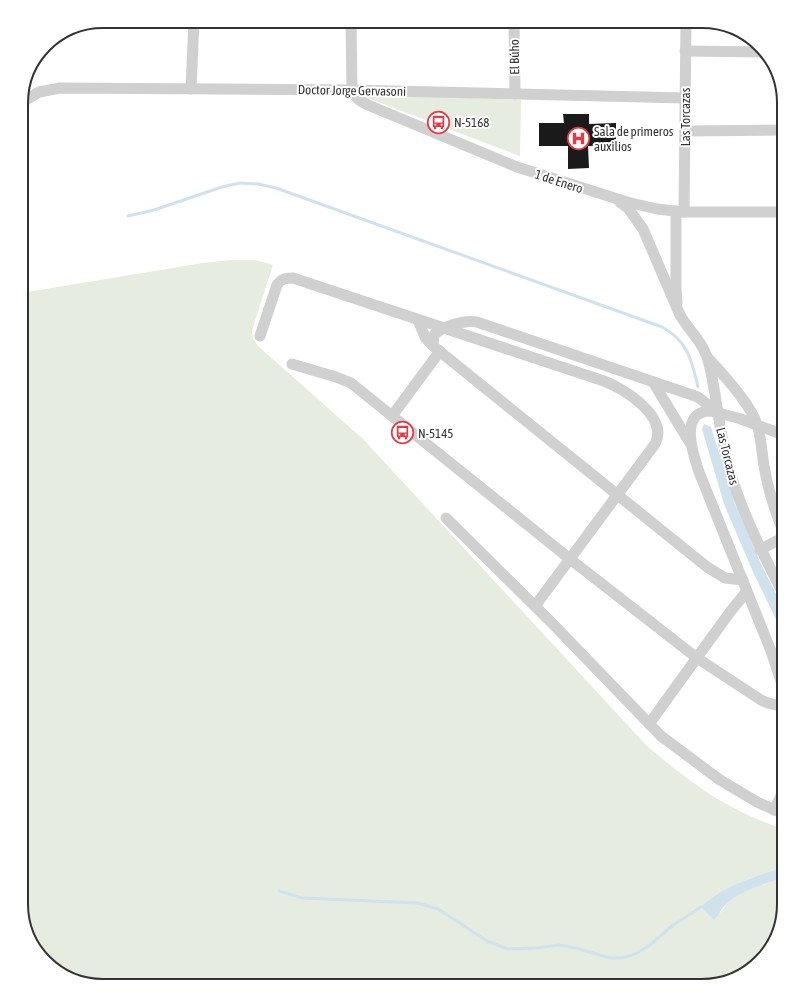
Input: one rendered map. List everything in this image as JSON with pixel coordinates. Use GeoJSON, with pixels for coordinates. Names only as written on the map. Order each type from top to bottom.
{"type":"FeatureCollection","features":[{"type":"Feature","properties":{"kind":"street"},"geometry":{"type":"LineString","coordinates":[[191,89],[194,28]]}},
{"type":"Feature","properties":{"kind":"street"},"geometry":{"type":"LineString","coordinates":[[351,28],[352,90]]}},
{"type":"Feature","properties":{"kind":"street","name":"El Búho"},"geometry":{"type":"LineString","coordinates":[[514,28],[515,94]]}},
{"type":"Feature","properties":{"kind":"street","name":"Las Torcazas"},"geometry":{"type":"LineString","coordinates":[[680,315],[676,287],[685,131],[686,28]]}},
{"type":"Feature","properties":{"kind":"street"},"geometry":{"type":"LineString","coordinates":[[685,51],[756,52]]}},
{"type":"Feature","properties":{"kind":"street","name":"Doctor Jorge Gervasoni"},"geometry":{"type":"LineString","coordinates":[[28,98],[39,92],[60,88],[352,90],[685,98]]}},
{"type":"Feature","properties":{"kind":"street","name":"1 de Enero"},"geometry":{"type":"LineString","coordinates":[[352,90],[354,95],[363,103],[496,159],[536,174],[616,199],[647,207],[680,212],[777,212]]}},
{"type":"Feature","properties":{"kind":"street"},"geometry":{"type":"LineString","coordinates":[[685,131],[777,130]]}},
{"type":"Feature","properties":{"kind":"street","name":"Las Torcazas"},"geometry":{"type":"LineString","coordinates":[[616,199],[628,208],[643,229],[680,315],[686,326],[704,349],[707,357],[731,475],[749,525],[777,582]]}},
{"type":"Feature","properties":{"kind":"street"},"geometry":{"type":"LineString","coordinates":[[260,336],[277,285],[280,281],[293,278],[604,380],[620,388],[636,399],[644,407],[654,422],[658,439],[535,606]]}},
{"type":"Feature","properties":{"kind":"street"},"geometry":{"type":"LineString","coordinates":[[418,320],[425,337],[436,348],[713,572],[725,578],[743,580]]}},
{"type":"Feature","properties":{"kind":"street"},"geometry":{"type":"LineString","coordinates":[[392,416],[436,348],[434,335],[443,328],[467,322],[477,322],[698,397],[718,413]]}},
{"type":"Feature","properties":{"kind":"street"},"geometry":{"type":"LineString","coordinates":[[707,357],[723,374],[752,415],[757,425],[764,468],[777,516]]}},
{"type":"Feature","properties":{"kind":"street"},"geometry":{"type":"LineString","coordinates":[[292,364],[352,383],[570,559],[697,658],[761,700],[768,704],[777,706]]}},
{"type":"Feature","properties":{"kind":"street"},"geometry":{"type":"LineString","coordinates":[[653,382],[692,446]]}},
{"type":"Feature","properties":{"kind":"street"},"geometry":{"type":"LineString","coordinates":[[777,432],[741,419],[706,411],[694,418],[691,431],[692,446],[699,472],[777,669]]}},
{"type":"Feature","properties":{"kind":"street"},"geometry":{"type":"LineString","coordinates":[[446,518],[535,606],[649,724],[673,746],[738,792],[777,811]]}},
{"type":"Feature","properties":{"kind":"street"},"geometry":{"type":"LineString","coordinates":[[760,550],[777,541]]}},
{"type":"Feature","properties":{"kind":"street"},"geometry":{"type":"LineString","coordinates":[[649,724],[747,591]]}},
{"type":"Feature","properties":{"kind":"shaded area"},"geometry":{"type":"Polygon","coordinates":[[[366,94],[521,100],[520,156],[368,98],[366,94]]]}},
{"type":"Feature","properties":{"kind":"shaded area"},"geometry":{"type":"Polygon","coordinates":[[[231,260],[255,260],[273,265],[252,330],[253,339],[258,346],[363,439],[646,745],[710,794],[745,814],[777,827],[777,869],[748,879],[718,894],[720,913],[727,903],[738,895],[777,880],[776,914],[771,933],[762,950],[744,966],[731,973],[702,979],[103,979],[84,976],[70,971],[54,960],[41,946],[34,933],[28,904],[28,292],[203,263],[231,260]]]}},
{"type":"Feature","properties":{"kind":"water"},"geometry":{"type":"Polygon","coordinates":[[[704,424],[711,427],[735,504],[761,564],[777,596],[777,622],[753,572],[724,504],[702,429],[704,424]]]}},
{"type":"Feature","properties":{"kind":"water"},"geometry":{"type":"Polygon","coordinates":[[[777,869],[777,880],[738,895],[727,903],[714,920],[701,907],[729,887],[777,869]]]}},
{"type":"Feature","properties":{"kind":"building"},"geometry":{"type":"Polygon","coordinates":[[[563,114],[589,114],[589,124],[616,123],[616,146],[588,146],[589,168],[568,169],[568,146],[539,146],[539,123],[564,123],[563,114]]]}},
{"type":"Feature","properties":{"kind":"waterway"},"geometry":{"type":"LineString","coordinates":[[128,216],[154,210],[222,187],[240,183],[258,184],[276,188],[662,327],[678,339],[688,352],[698,387]]}},
{"type":"Feature","properties":{"kind":"waterway"},"geometry":{"type":"LineString","coordinates":[[279,891],[302,898],[418,903],[438,909],[487,941],[508,949],[559,945],[576,948],[610,958],[622,958],[635,954],[650,945],[672,926],[701,907]]}},
{"type":"Feature","properties":{"kind":"place","name":"N-5168"},"geometry":{"type":"Point","coordinates":[439,122]}},
{"type":"Feature","properties":{"kind":"place","name":"Sala de primeros auxilios"},"geometry":{"type":"Point","coordinates":[579,138]}},
{"type":"Feature","properties":{"kind":"place","name":"N-5145"},"geometry":{"type":"Point","coordinates":[403,433]}}]}
